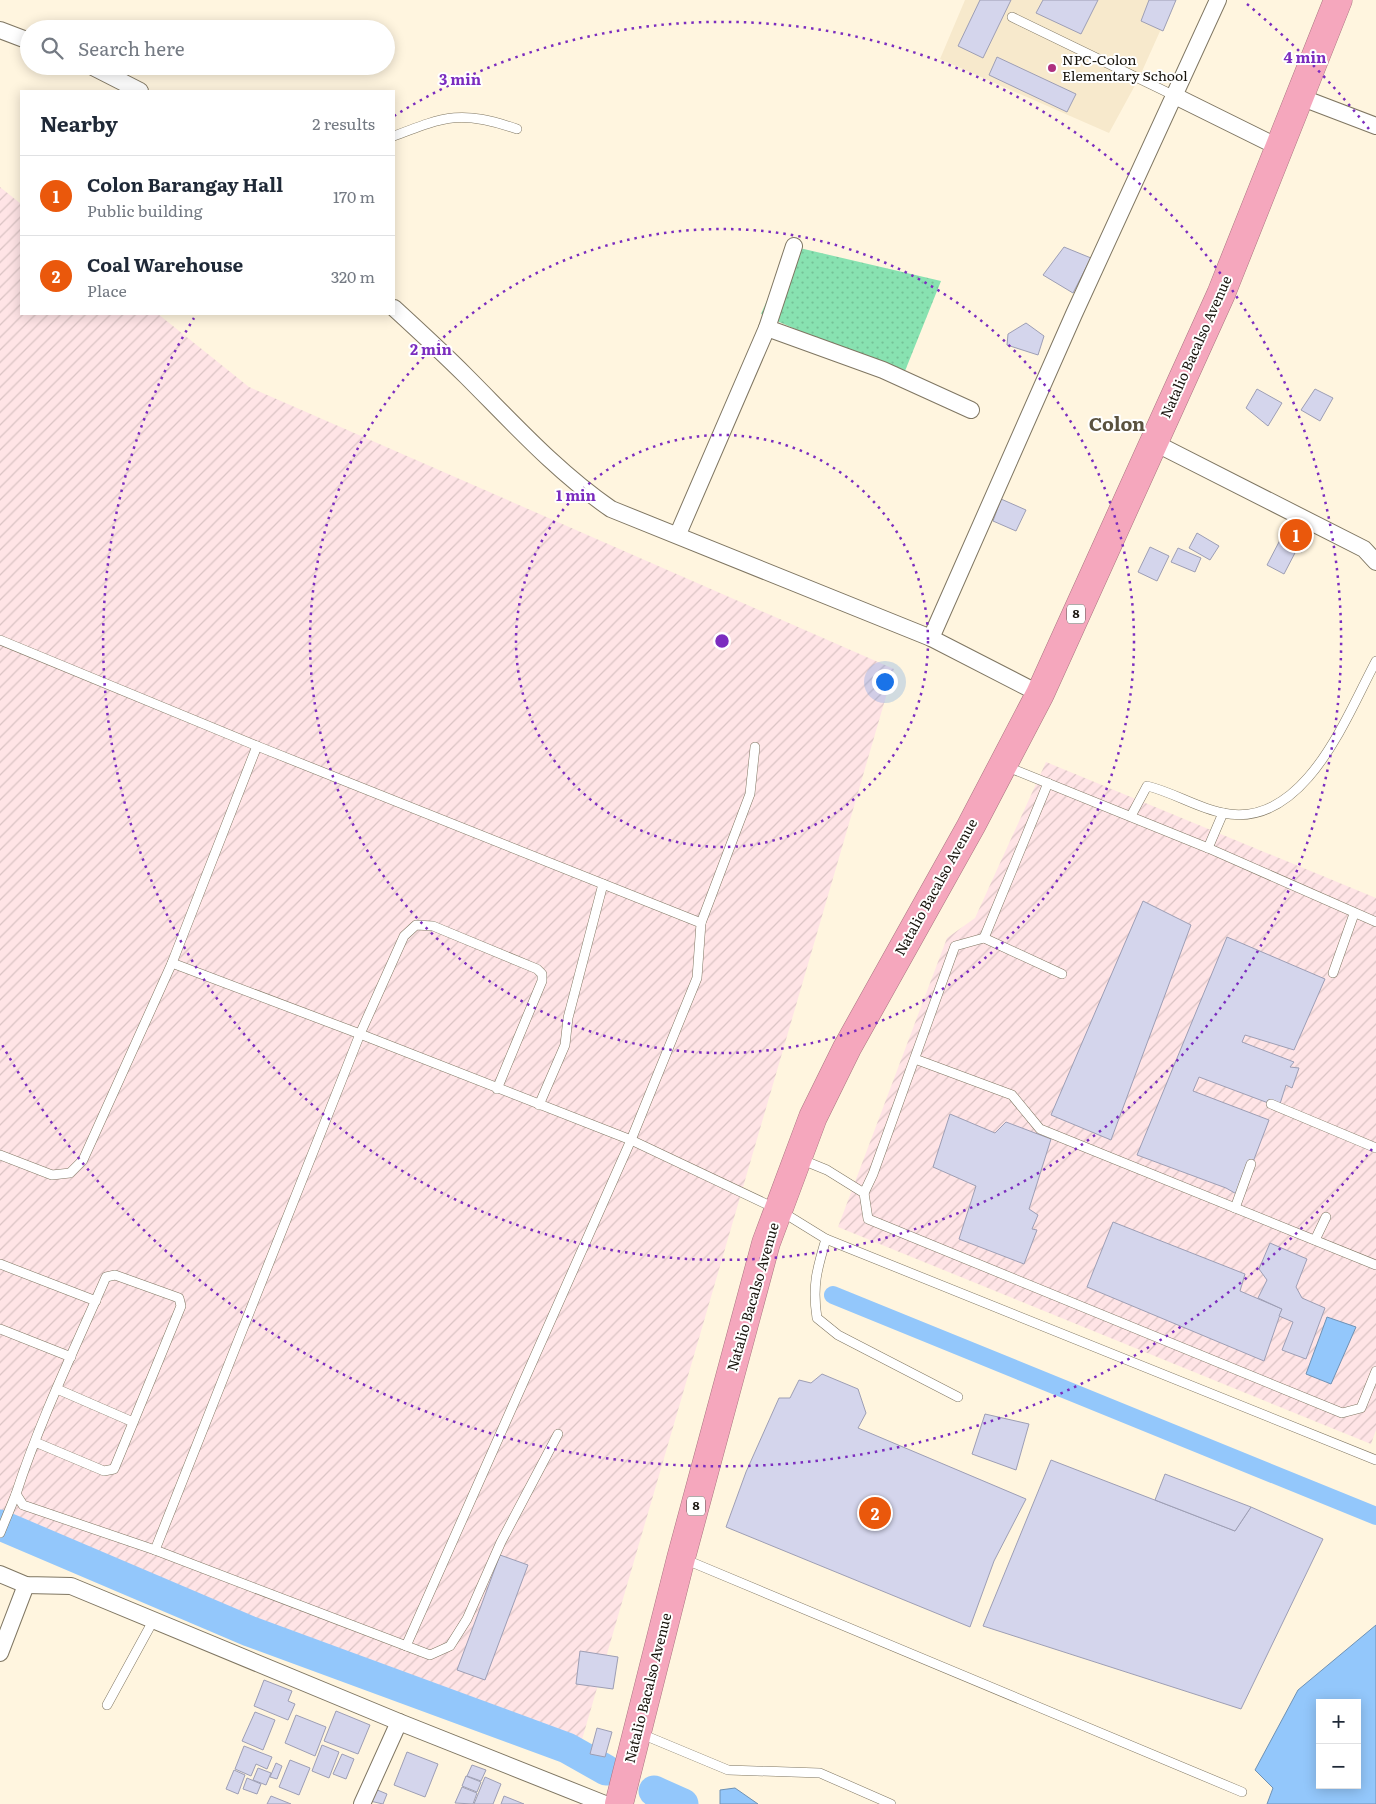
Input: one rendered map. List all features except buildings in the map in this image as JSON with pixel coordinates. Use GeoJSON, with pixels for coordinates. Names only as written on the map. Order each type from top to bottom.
{"type":"FeatureCollection","features":[{"type":"Feature","properties":{"kind":"highway","name":"Natalio Bacalso Avenue"},"geometry":{"type":"LineString","coordinates":[[619,1804],[766,1243],[813,1117],[847,1048],[1003,765],[1040,694],[1221,294],[1338,0]]}},
{"type":"Feature","properties":{"kind":"street"},"geometry":{"type":"LineString","coordinates":[[931,638],[1074,314],[1218,0]]}},
{"type":"Feature","properties":{"kind":"street"},"geometry":{"type":"LineString","coordinates":[[0,30],[20,38]]}},
{"type":"Feature","properties":{"kind":"street"},"geometry":{"type":"LineString","coordinates":[[109,75],[138,90]]}},
{"type":"Feature","properties":{"kind":"street"},"geometry":{"type":"LineString","coordinates":[[1175,96],[1280,148]]}},
{"type":"Feature","properties":{"kind":"street"},"geometry":{"type":"LineString","coordinates":[[1300,98],[1376,126]]}},
{"type":"Feature","properties":{"kind":"street"},"geometry":{"type":"LineString","coordinates":[[678,534],[767,328],[794,246]]}},
{"type":"Feature","properties":{"kind":"street"},"geometry":{"type":"LineString","coordinates":[[395,309],[464,374],[524,436],[588,493],[612,509],[678,534],[931,638],[1040,694]]}},
{"type":"Feature","properties":{"kind":"street"},"geometry":{"type":"LineString","coordinates":[[767,328],[883,370],[971,410]]}},
{"type":"Feature","properties":{"kind":"street"},"geometry":{"type":"LineString","coordinates":[[1153,442],[1364,549],[1376,562]]}},
{"type":"Feature","properties":{"kind":"street"},"geometry":{"type":"LineString","coordinates":[[0,1574],[26,1585],[71,1586],[399,1722],[604,1804]]}},
{"type":"Feature","properties":{"kind":"street"},"geometry":{"type":"LineString","coordinates":[[0,1653],[26,1585]]}},
{"type":"Feature","properties":{"kind":"street"},"geometry":{"type":"LineString","coordinates":[[362,1804],[399,1722]]}},
{"type":"Feature","properties":{"kind":"lane"},"geometry":{"type":"LineString","coordinates":[[1012,17],[1175,96]]}},
{"type":"Feature","properties":{"kind":"lane"},"geometry":{"type":"LineString","coordinates":[[395,136],[451,116],[488,119],[517,129]]}},
{"type":"Feature","properties":{"kind":"lane"},"geometry":{"type":"LineString","coordinates":[[0,640],[257,746],[701,923]]}},
{"type":"Feature","properties":{"kind":"lane"},"geometry":{"type":"LineString","coordinates":[[1131,816],[1147,786],[1223,813],[1250,814],[1274,806],[1301,787],[1330,749],[1376,661]]}},
{"type":"Feature","properties":{"kind":"lane"},"geometry":{"type":"LineString","coordinates":[[0,1155],[52,1175],[70,1173],[83,1160],[172,963],[257,746]]}},
{"type":"Feature","properties":{"kind":"lane"},"geometry":{"type":"LineString","coordinates":[[406,1646],[631,1140],[697,978],[701,923],[750,794],[756,747]]}},
{"type":"Feature","properties":{"kind":"lane"},"geometry":{"type":"LineString","coordinates":[[1003,765],[1208,848],[1354,914],[1376,922]]}},
{"type":"Feature","properties":{"kind":"lane"},"geometry":{"type":"LineString","coordinates":[[984,938],[1048,783]]}},
{"type":"Feature","properties":{"kind":"lane"},"geometry":{"type":"LineString","coordinates":[[1208,848],[1223,813]]}},
{"type":"Feature","properties":{"kind":"lane"},"geometry":{"type":"LineString","coordinates":[[540,1105],[565,1045],[568,1018],[603,884]]}},
{"type":"Feature","properties":{"kind":"lane"},"geometry":{"type":"LineString","coordinates":[[1333,973],[1354,914]]}},
{"type":"Feature","properties":{"kind":"lane"},"geometry":{"type":"LineString","coordinates":[[156,1550],[360,1034],[404,936],[416,925],[433,926],[537,969],[542,974],[542,981],[497,1089]]}},
{"type":"Feature","properties":{"kind":"lane"},"geometry":{"type":"LineString","coordinates":[[1062,974],[984,938],[955,946],[915,1059],[864,1193],[868,1219],[1342,1413],[1361,1408],[1376,1371]]}},
{"type":"Feature","properties":{"kind":"lane"},"geometry":{"type":"LineString","coordinates":[[172,963],[631,1140],[779,1210],[826,1238],[1376,1460]]}},
{"type":"Feature","properties":{"kind":"lane"},"geometry":{"type":"LineString","coordinates":[[915,1059],[1012,1096],[1040,1128],[1376,1265]]}},
{"type":"Feature","properties":{"kind":"lane"},"geometry":{"type":"LineString","coordinates":[[1271,1104],[1376,1148]]}},
{"type":"Feature","properties":{"kind":"lane"},"geometry":{"type":"LineString","coordinates":[[798,1158],[828,1170],[864,1193]]}},
{"type":"Feature","properties":{"kind":"lane"},"geometry":{"type":"LineString","coordinates":[[1236,1208],[1251,1164]]}},
{"type":"Feature","properties":{"kind":"lane"},"geometry":{"type":"LineString","coordinates":[[1315,1240],[1326,1218]]}},
{"type":"Feature","properties":{"kind":"lane"},"geometry":{"type":"LineString","coordinates":[[826,1238],[818,1265],[813,1294],[817,1318],[838,1336],[958,1397]]}},
{"type":"Feature","properties":{"kind":"lane"},"geometry":{"type":"LineString","coordinates":[[0,1264],[96,1301]]}},
{"type":"Feature","properties":{"kind":"lane"},"geometry":{"type":"LineString","coordinates":[[0,1533],[35,1442],[106,1277],[115,1275],[179,1298],[181,1306],[114,1469],[104,1471],[35,1442]]}},
{"type":"Feature","properties":{"kind":"lane"},"geometry":{"type":"LineString","coordinates":[[0,1329],[71,1357]]}},
{"type":"Feature","properties":{"kind":"lane"},"geometry":{"type":"LineString","coordinates":[[58,1389],[133,1422]]}},
{"type":"Feature","properties":{"kind":"lane"},"geometry":{"type":"LineString","coordinates":[[16,1494],[23,1505],[156,1550],[430,1655],[450,1646],[467,1619],[501,1542],[558,1434]]}},
{"type":"Feature","properties":{"kind":"lane"},"geometry":{"type":"LineString","coordinates":[[682,1558],[1242,1792]]}},
{"type":"Feature","properties":{"kind":"lane"},"geometry":{"type":"LineString","coordinates":[[108,1705],[153,1621]]}},
{"type":"Feature","properties":{"kind":"lane"},"geometry":{"type":"LineString","coordinates":[[637,1732],[728,1770],[820,1773],[891,1804]]}},
{"type":"Feature","properties":{"kind":"shaded area","name":"NPC-Colon Elementary School"},"geometry":{"type":"Polygon","coordinates":[[[965,0],[1174,0],[1139,78],[1109,133],[940,59],[965,0]]]}},
{"type":"Feature","properties":{"kind":"shaded area"},"geometry":{"type":"Polygon","coordinates":[[[0,187],[20,203],[20,315],[159,315],[249,387],[894,669],[581,1743],[0,1523],[0,187]]]}},
{"type":"Feature","properties":{"kind":"shaded area"},"geometry":{"type":"Polygon","coordinates":[[[1046,762],[1376,898],[1376,1430],[1371,1444],[838,1227],[947,938],[975,918],[1046,762]]]}},
{"type":"Feature","properties":{"kind":"green space"},"geometry":{"type":"Polygon","coordinates":[[[791,246],[941,281],[903,376],[761,314],[791,246]]]}},
{"type":"Feature","properties":{"kind":"water"},"geometry":{"type":"Polygon","coordinates":[[[1327,1317],[1356,1327],[1331,1384],[1306,1374],[1327,1317]]]}},
{"type":"Feature","properties":{"kind":"water"},"geometry":{"type":"Polygon","coordinates":[[[1376,1625],[1376,1804],[1267,1804],[1273,1788],[1255,1770],[1298,1690],[1376,1625]]]}},
{"type":"Feature","properties":{"kind":"water"},"geometry":{"type":"Polygon","coordinates":[[[735,1788],[758,1804],[720,1804],[720,1790],[735,1788]]]}},
{"type":"Feature","properties":{"kind":"waterway"},"geometry":{"type":"LineString","coordinates":[[833,1295],[1376,1516]]}},
{"type":"Feature","properties":{"kind":"waterway"},"geometry":{"type":"LineString","coordinates":[[0,1525],[249,1631],[567,1748],[606,1770]]}},
{"type":"Feature","properties":{"kind":"waterway"},"geometry":{"type":"LineString","coordinates":[[654,1791],[683,1804]]}},
{"type":"Feature","properties":{"kind":"place","name":"NPC-Colon Elementary School"},"geometry":{"type":"Point","coordinates":[1052,68]}},
{"type":"Feature","properties":{"kind":"place","name":"Colon Barangay Hall"},"geometry":{"type":"Point","coordinates":[1296,535]}},
{"type":"Feature","properties":{"kind":"place","name":"Coal Warehouse"},"geometry":{"type":"Point","coordinates":[875,1513]}},
{"type":"Feature","properties":{"kind":"district","name":"Colon"},"geometry":{"type":"Point","coordinates":[1117,424]}}]}
